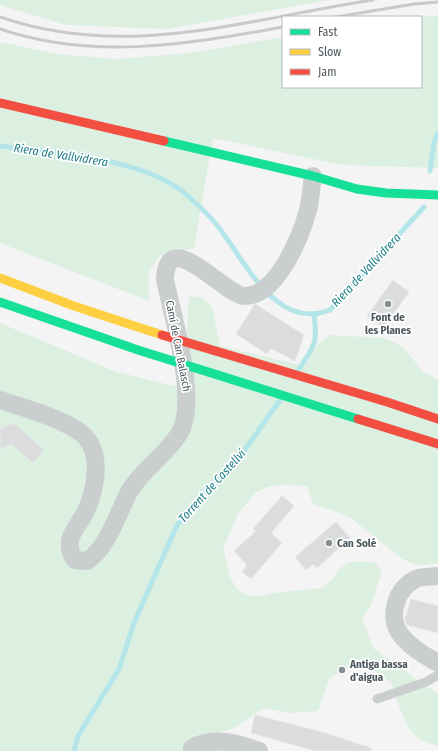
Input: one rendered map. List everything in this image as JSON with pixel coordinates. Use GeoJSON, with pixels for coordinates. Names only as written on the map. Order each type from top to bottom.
{"type":"FeatureCollection","features":[{"type":"Feature","properties":{"kind":"main road"},"geometry":{"type":"LineString","coordinates":[[0,103],[319,178],[357,189],[386,193],[438,196]]}},
{"type":"Feature","properties":{"kind":"main road"},"geometry":{"type":"LineString","coordinates":[[319,178],[357,179]]}},
{"type":"Feature","properties":{"kind":"main road"},"geometry":{"type":"LineString","coordinates":[[0,278],[86,310],[216,352],[376,399],[438,419]]}},
{"type":"Feature","properties":{"kind":"main road"},"geometry":{"type":"LineString","coordinates":[[0,302],[138,350],[438,444]]}},
{"type":"Feature","properties":{"kind":"street","name":"Camí de Can Balasch"},"geometry":{"type":"LineString","coordinates":[[0,400],[26,408],[77,430],[88,440],[96,465],[96,477],[87,510],[72,534],[69,547],[70,553],[75,560],[87,561],[94,555],[110,531],[130,491],[140,476],[172,443],[184,423],[187,410],[186,381],[165,280],[165,271],[168,264],[174,260],[182,259],[191,261],[223,286],[244,296],[263,289],[281,271],[297,241],[319,178]]}},
{"type":"Feature","properties":{"kind":"street"},"geometry":{"type":"LineString","coordinates":[[438,576],[421,578],[411,582],[398,598],[394,613],[395,624],[400,634],[411,646],[438,663]]}},
{"type":"Feature","properties":{"kind":"street"},"geometry":{"type":"LineString","coordinates":[[192,748],[200,743],[217,741],[237,744],[259,751]]}},
{"type":"Feature","properties":{"kind":"lane"},"geometry":{"type":"LineString","coordinates":[[377,699],[426,682],[438,675]]}},
{"type":"Feature","properties":{"kind":"green space"},"geometry":{"type":"Polygon","coordinates":[[[0,0],[329,0],[167,29],[66,25],[0,5],[0,0]]]}},
{"type":"Feature","properties":{"kind":"green space"},"geometry":{"type":"Polygon","coordinates":[[[422,16],[438,16],[438,168],[342,165],[213,138],[194,248],[161,255],[149,271],[149,301],[0,243],[0,42],[58,54],[115,59],[191,53],[282,37],[282,88],[422,88],[422,16]]]}},
{"type":"Feature","properties":{"kind":"green space"},"geometry":{"type":"Polygon","coordinates":[[[190,296],[203,298],[212,307],[220,346],[305,366],[319,343],[330,335],[382,338],[394,342],[406,350],[422,371],[438,380],[438,564],[417,565],[404,560],[352,519],[340,513],[313,504],[307,486],[281,485],[268,487],[255,493],[238,514],[223,548],[231,579],[238,590],[249,596],[261,596],[273,593],[322,588],[332,580],[339,569],[349,562],[374,562],[382,571],[370,608],[362,618],[373,648],[425,686],[438,693],[438,746],[422,741],[413,733],[404,719],[391,682],[358,661],[329,679],[318,711],[291,713],[264,708],[234,728],[203,738],[187,751],[0,751],[0,323],[114,371],[170,385],[185,386],[188,308],[190,296]]]}},
{"type":"Feature","properties":{"kind":"building","name":"Font de les Planes"},"geometry":{"type":"Polygon","coordinates":[[[393,280],[409,292],[383,328],[367,316],[393,280]]]}},
{"type":"Feature","properties":{"kind":"building"},"geometry":{"type":"Polygon","coordinates":[[[255,304],[304,335],[295,361],[270,348],[267,354],[236,334],[255,304]]]}},
{"type":"Feature","properties":{"kind":"building"},"geometry":{"type":"Polygon","coordinates":[[[14,423],[44,450],[33,463],[11,444],[0,449],[0,429],[14,423]]]}},
{"type":"Feature","properties":{"kind":"building"},"geometry":{"type":"Polygon","coordinates":[[[282,496],[294,506],[271,533],[282,543],[251,579],[242,572],[247,565],[234,551],[256,531],[253,529],[282,496]]]}},
{"type":"Feature","properties":{"kind":"building","name":"Can Solé"},"geometry":{"type":"Polygon","coordinates":[[[336,522],[350,538],[317,568],[313,564],[306,570],[295,557],[336,522]]]}},
{"type":"Feature","properties":{"kind":"building"},"geometry":{"type":"Polygon","coordinates":[[[411,599],[438,606],[438,633],[407,625],[405,619],[411,599]]]}},
{"type":"Feature","properties":{"kind":"building"},"geometry":{"type":"Polygon","coordinates":[[[255,715],[322,732],[371,748],[371,751],[316,751],[251,733],[255,715]]]}},
{"type":"Feature","properties":{"kind":"waterway","name":"Riera de Vallvidrera"},"geometry":{"type":"LineString","coordinates":[[430,171],[434,142],[438,133]]}},
{"type":"Feature","properties":{"kind":"waterway","name":"Riera de Vallvidrera"},"geometry":{"type":"LineString","coordinates":[[0,146],[99,159],[125,165],[149,173],[170,183],[188,196],[210,217],[263,288],[277,301],[293,311],[310,314],[330,310],[424,207]]}},
{"type":"Feature","properties":{"kind":"waterway","name":"Torrent de Castellví"},"geometry":{"type":"LineString","coordinates":[[298,371],[314,345],[314,314]]}},
{"type":"Feature","properties":{"kind":"waterway","name":"Torrent de Castellví"},"geometry":{"type":"LineString","coordinates":[[74,751],[78,736],[119,669],[134,623],[177,525],[203,493],[237,461],[280,400]]}},
{"type":"Feature","properties":{"kind":"railway"},"geometry":{"type":"LineString","coordinates":[[282,16],[373,0]]}},
{"type":"Feature","properties":{"kind":"railway"},"geometry":{"type":"LineString","coordinates":[[342,16],[414,4],[438,2]]}},
{"type":"Feature","properties":{"kind":"railway"},"geometry":{"type":"LineString","coordinates":[[0,17],[47,30],[94,36],[140,36],[186,32],[282,16]]}},
{"type":"Feature","properties":{"kind":"railway"},"geometry":{"type":"LineString","coordinates":[[0,29],[35,39],[70,45],[106,47],[177,44],[282,27]]}},
{"type":"Feature","properties":{"kind":"traffic: fast"},"geometry":{"type":"LineString","coordinates":[[164,141],[313,176],[357,189],[386,193],[438,195]]}},
{"type":"Feature","properties":{"kind":"traffic: fast"},"geometry":{"type":"LineString","coordinates":[[0,302],[138,350],[358,419]]}},
{"type":"Feature","properties":{"kind":"traffic: slow"},"geometry":{"type":"LineString","coordinates":[[0,278],[74,306],[162,335]]}},
{"type":"Feature","properties":{"kind":"traffic: jam"},"geometry":{"type":"LineString","coordinates":[[0,103],[164,141]]}},
{"type":"Feature","properties":{"kind":"traffic: jam"},"geometry":{"type":"LineString","coordinates":[[162,335],[387,402],[438,419]]}},
{"type":"Feature","properties":{"kind":"traffic: jam"},"geometry":{"type":"LineString","coordinates":[[358,419],[438,444]]}},
{"type":"Feature","properties":{"kind":"place","name":"Font de les Planes"},"geometry":{"type":"Point","coordinates":[388,304]}},
{"type":"Feature","properties":{"kind":"place","name":"Can Solé"},"geometry":{"type":"Point","coordinates":[329,543]}},
{"type":"Feature","properties":{"kind":"place","name":"Antiga bassa d'aigua"},"geometry":{"type":"Point","coordinates":[342,670]}}]}
